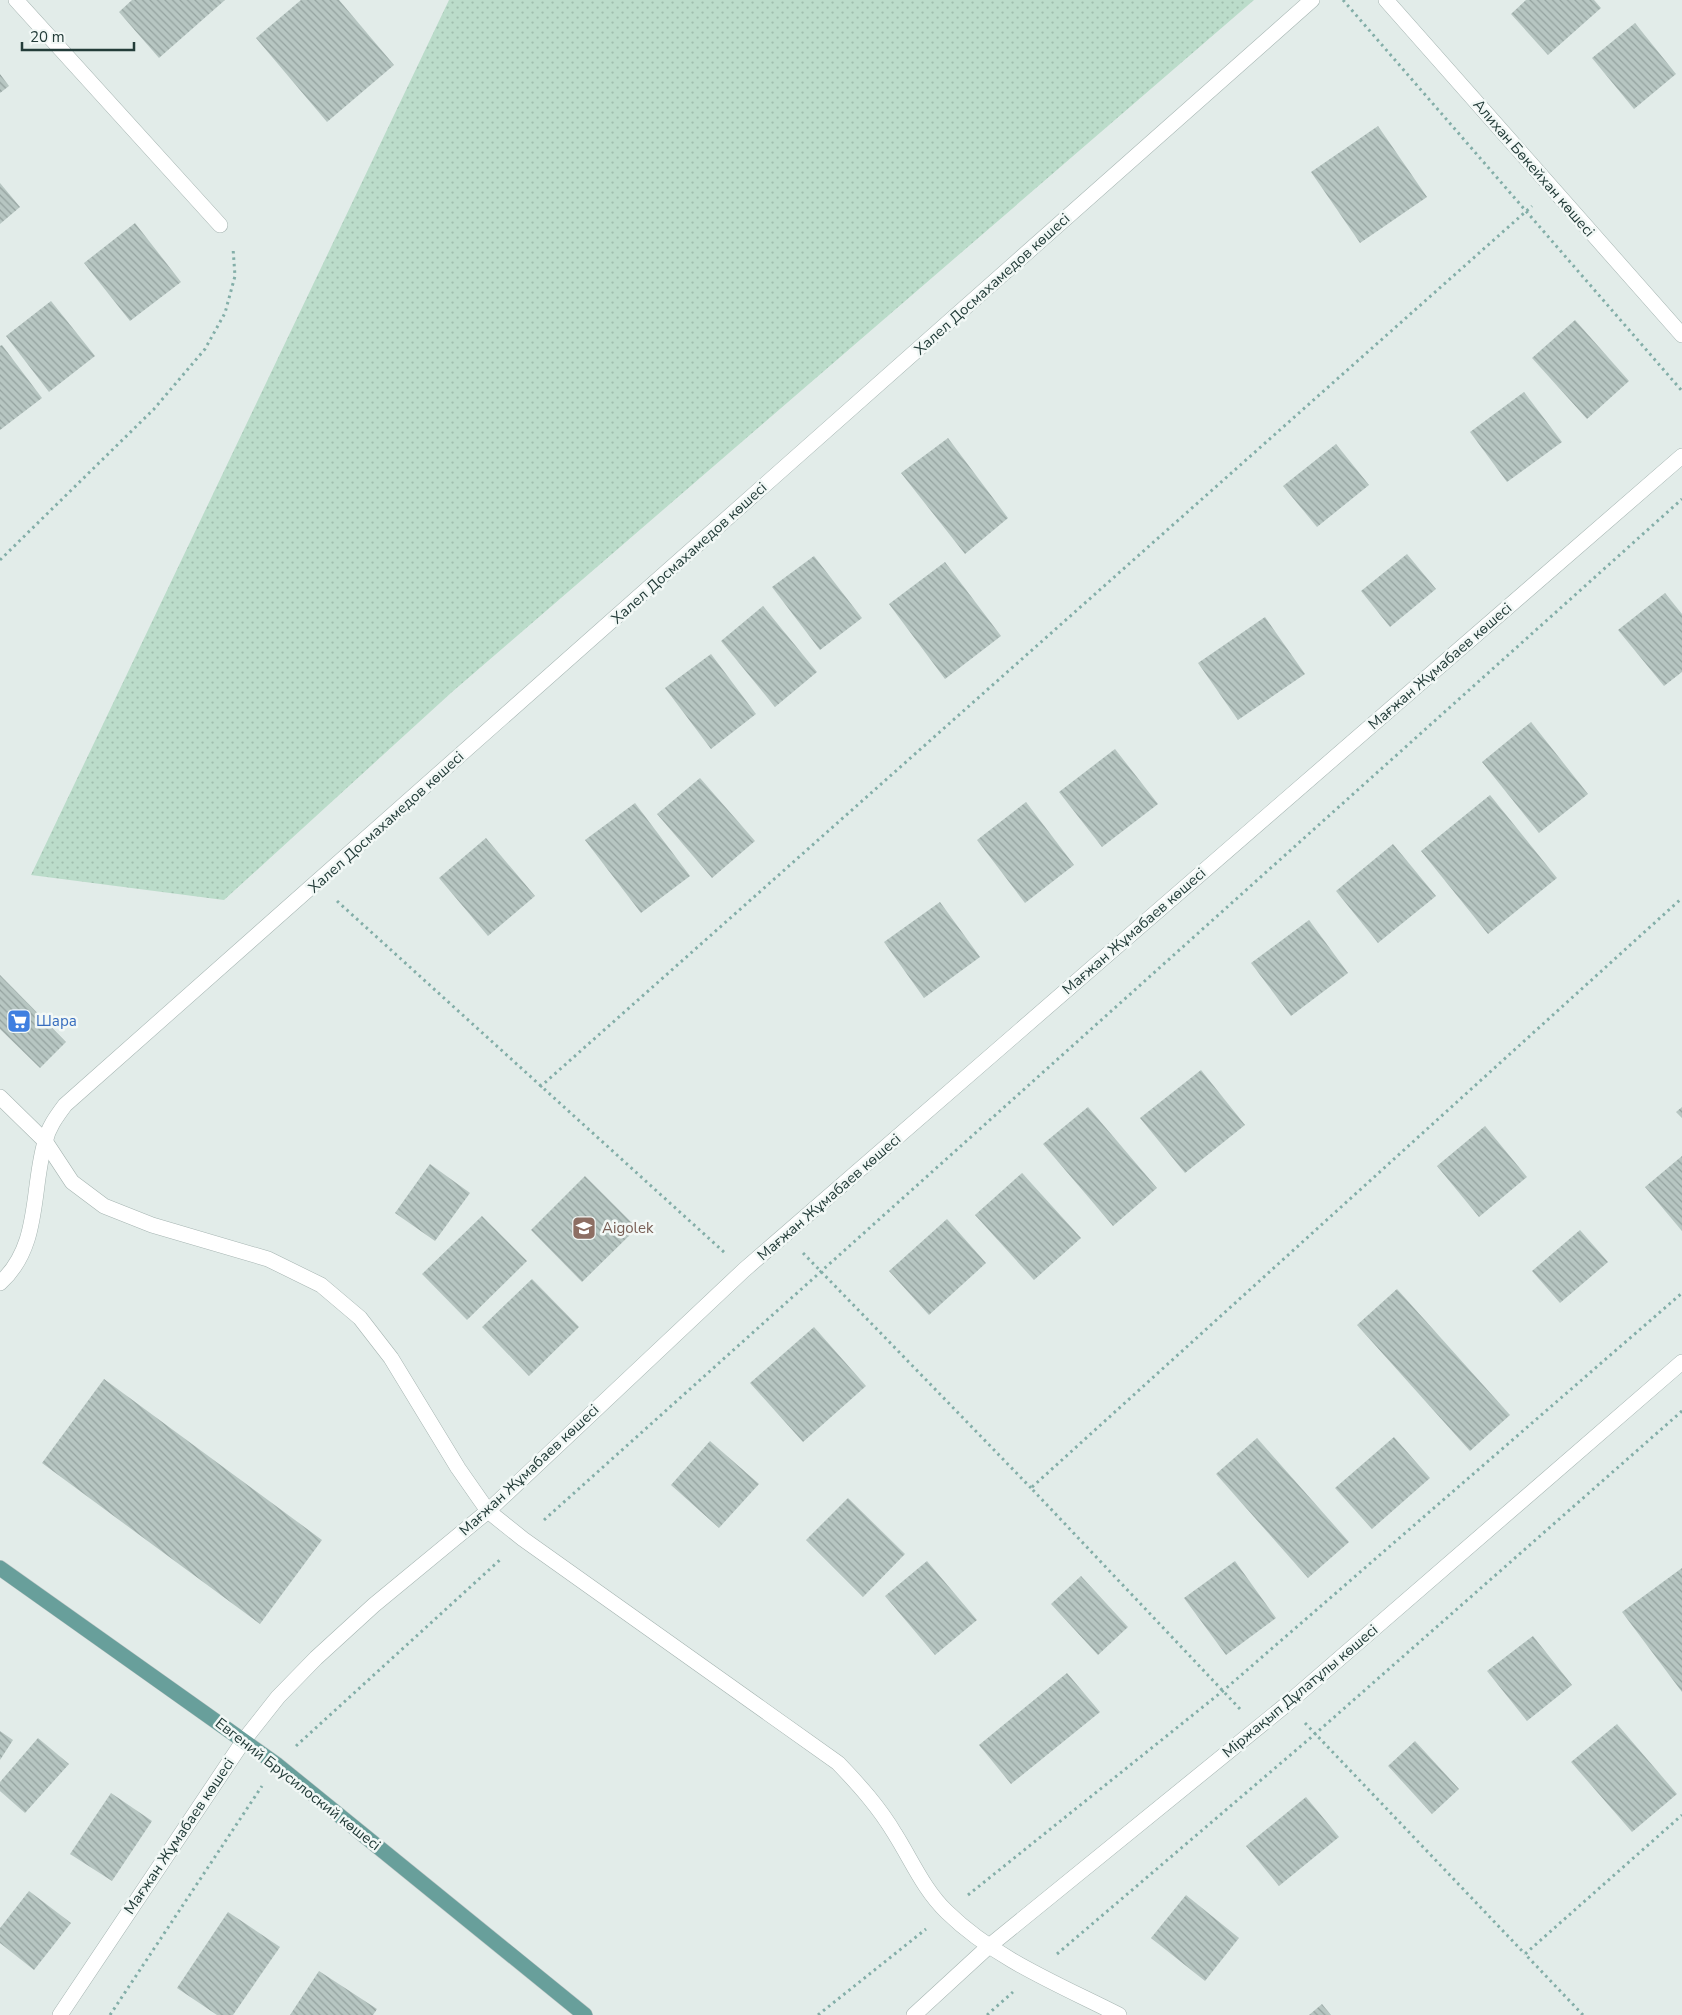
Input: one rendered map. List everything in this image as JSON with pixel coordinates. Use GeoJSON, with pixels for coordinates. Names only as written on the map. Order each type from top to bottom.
{"type":"FeatureCollection","features":[{"type":"Feature","properties":{"kind":"main road","name":"Евгений Брусилоский көшесі"},"geometry":{"type":"LineString","coordinates":[[0,1568],[276,1764],[584,2015]]}},
{"type":"Feature","properties":{"kind":"street"},"geometry":{"type":"LineString","coordinates":[[16,0],[220,225]]}},
{"type":"Feature","properties":{"kind":"street","name":"Халел Досмахамедов көшесі"},"geometry":{"type":"LineString","coordinates":[[0,1283],[20,1256],[30,1236],[45,1141],[52,1122],[65,1105],[1312,0]]}},
{"type":"Feature","properties":{"kind":"street","name":"Алихан Бөкейхан көшесі"},"geometry":{"type":"LineString","coordinates":[[1386,0],[1682,335]]}},
{"type":"Feature","properties":{"kind":"street","name":"Мағжан Жұмабаев көшесі"},"geometry":{"type":"LineString","coordinates":[[60,2015],[244,1740],[278,1697],[316,1658],[374,1605],[488,1511],[744,1270],[1682,456]]}},
{"type":"Feature","properties":{"kind":"street"},"geometry":{"type":"LineString","coordinates":[[0,1097],[45,1141],[72,1182],[104,1206],[152,1225],[268,1259],[321,1285],[360,1318],[391,1358],[458,1468],[488,1511],[523,1539],[838,1763],[871,1798],[894,1833],[925,1887],[947,1912],[988,1947],[1119,2015]]}},
{"type":"Feature","properties":{"kind":"street","name":"Міржақып Дұлатұлы көшесі"},"geometry":{"type":"LineString","coordinates":[[914,2015],[988,1947],[1287,1704],[1682,1362]]}},
{"type":"Feature","properties":{"kind":"path"},"geometry":{"type":"LineString","coordinates":[[1343,0],[1682,391]]}},
{"type":"Feature","properties":{"kind":"path"},"geometry":{"type":"LineString","coordinates":[[540,1087],[1553,189]]}},
{"type":"Feature","properties":{"kind":"path"},"geometry":{"type":"LineString","coordinates":[[0,560],[154,410],[204,349],[225,313],[235,276],[233,247],[220,225]]}},
{"type":"Feature","properties":{"kind":"path"},"geometry":{"type":"LineString","coordinates":[[110,2015],[276,1764],[820,1270],[1682,499]]}},
{"type":"Feature","properties":{"kind":"path"},"geometry":{"type":"LineString","coordinates":[[317,883],[744,1270]]}},
{"type":"Feature","properties":{"kind":"path"},"geometry":{"type":"LineString","coordinates":[[1032,1488],[1682,898]]}},
{"type":"Feature","properties":{"kind":"path"},"geometry":{"type":"LineString","coordinates":[[785,1235],[1032,1488],[1224,1690],[1257,1728]]}},
{"type":"Feature","properties":{"kind":"path"},"geometry":{"type":"LineString","coordinates":[[818,2015],[1224,1690],[1682,1293]]}},
{"type":"Feature","properties":{"kind":"path"},"geometry":{"type":"LineString","coordinates":[[987,2015],[1315,1734],[1682,1411]]}},
{"type":"Feature","properties":{"kind":"path"},"geometry":{"type":"LineString","coordinates":[[1287,1704],[1583,2015]]}},
{"type":"Feature","properties":{"kind":"path"},"geometry":{"type":"LineString","coordinates":[[1525,1954],[1682,1815]]}},
{"type":"Feature","properties":{"kind":"green space"},"geometry":{"type":"Polygon","coordinates":[[[449,0],[1254,0],[452,692],[224,900],[31,875],[449,0]]]}},
{"type":"Feature","properties":{"kind":"building"},"geometry":{"type":"Polygon","coordinates":[[[132,0],[225,0],[159,58],[119,12],[132,0]]]}},
{"type":"Feature","properties":{"kind":"building"},"geometry":{"type":"Polygon","coordinates":[[[301,0],[339,0],[394,65],[327,122],[256,38],[301,0]]]}},
{"type":"Feature","properties":{"kind":"building"},"geometry":{"type":"Polygon","coordinates":[[[1526,0],[1594,0],[1601,8],[1548,55],[1511,14],[1526,0]]]}},
{"type":"Feature","properties":{"kind":"building"},"geometry":{"type":"Polygon","coordinates":[[[1635,23],[1676,74],[1634,109],[1592,58],[1635,23]]]}},
{"type":"Feature","properties":{"kind":"building"},"geometry":{"type":"Polygon","coordinates":[[[0,74],[9,86],[0,93],[0,74]]]}},
{"type":"Feature","properties":{"kind":"building"},"geometry":{"type":"Polygon","coordinates":[[[1378,126],[1427,197],[1360,243],[1311,172],[1378,126]]]}},
{"type":"Feature","properties":{"kind":"building"},"geometry":{"type":"Polygon","coordinates":[[[0,183],[20,207],[0,224],[0,183]]]}},
{"type":"Feature","properties":{"kind":"building"},"geometry":{"type":"Polygon","coordinates":[[[135,223],[181,282],[130,321],[84,263],[135,223]]]}},
{"type":"Feature","properties":{"kind":"building"},"geometry":{"type":"Polygon","coordinates":[[[51,301],[95,356],[49,392],[6,336],[51,301]]]}},
{"type":"Feature","properties":{"kind":"building"},"geometry":{"type":"Polygon","coordinates":[[[1575,320],[1629,381],[1587,419],[1532,358],[1575,320]]]}},
{"type":"Feature","properties":{"kind":"building"},"geometry":{"type":"Polygon","coordinates":[[[2,345],[42,398],[0,430],[0,346],[2,345]]]}},
{"type":"Feature","properties":{"kind":"building"},"geometry":{"type":"Polygon","coordinates":[[[1524,392],[1562,442],[1507,482],[1470,432],[1524,392]]]}},
{"type":"Feature","properties":{"kind":"building"},"geometry":{"type":"Polygon","coordinates":[[[948,438],[1008,518],[965,554],[901,473],[948,438]]]}},
{"type":"Feature","properties":{"kind":"building"},"geometry":{"type":"Polygon","coordinates":[[[1336,444],[1369,485],[1317,527],[1283,486],[1336,444]]]}},
{"type":"Feature","properties":{"kind":"building"},"geometry":{"type":"Polygon","coordinates":[[[1407,554],[1436,589],[1390,627],[1361,591],[1407,554]]]}},
{"type":"Feature","properties":{"kind":"building"},"geometry":{"type":"Polygon","coordinates":[[[814,556],[862,618],[820,650],[772,587],[814,556]]]}},
{"type":"Feature","properties":{"kind":"building"},"geometry":{"type":"Polygon","coordinates":[[[945,562],[1001,636],[945,679],[889,604],[945,562]]]}},
{"type":"Feature","properties":{"kind":"building"},"geometry":{"type":"Polygon","coordinates":[[[1665,593],[1682,614],[1682,672],[1664,686],[1618,630],[1665,593]]]}},
{"type":"Feature","properties":{"kind":"building"},"geometry":{"type":"Polygon","coordinates":[[[763,606],[817,672],[775,707],[721,641],[763,606]]]}},
{"type":"Feature","properties":{"kind":"building"},"geometry":{"type":"Polygon","coordinates":[[[1265,617],[1305,674],[1238,720],[1198,663],[1265,617]]]}},
{"type":"Feature","properties":{"kind":"building"},"geometry":{"type":"Polygon","coordinates":[[[711,654],[756,714],[711,749],[665,688],[711,654]]]}},
{"type":"Feature","properties":{"kind":"building"},"geometry":{"type":"Polygon","coordinates":[[[1531,722],[1588,794],[1539,833],[1482,762],[1531,722]]]}},
{"type":"Feature","properties":{"kind":"building"},"geometry":{"type":"Polygon","coordinates":[[[1115,749],[1158,804],[1102,847],[1059,792],[1115,749]]]}},
{"type":"Feature","properties":{"kind":"building"},"geometry":{"type":"Polygon","coordinates":[[[700,778],[755,841],[712,878],[657,814],[700,778]]]}},
{"type":"Feature","properties":{"kind":"building"},"geometry":{"type":"Polygon","coordinates":[[[1490,795],[1557,878],[1488,934],[1421,851],[1490,795]]]}},
{"type":"Feature","properties":{"kind":"building"},"geometry":{"type":"Polygon","coordinates":[[[1026,802],[1074,865],[1025,903],[977,840],[1026,802]]]}},
{"type":"Feature","properties":{"kind":"building"},"geometry":{"type":"Polygon","coordinates":[[[635,803],[690,876],[641,913],[585,840],[635,803]]]}},
{"type":"Feature","properties":{"kind":"building"},"geometry":{"type":"Polygon","coordinates":[[[486,838],[535,896],[488,936],[439,878],[486,838]]]}},
{"type":"Feature","properties":{"kind":"building"},"geometry":{"type":"Polygon","coordinates":[[[1393,844],[1436,896],[1378,943],[1336,891],[1393,844]]]}},
{"type":"Feature","properties":{"kind":"building"},"geometry":{"type":"Polygon","coordinates":[[[940,902],[980,957],[924,998],[884,942],[940,902]]]}},
{"type":"Feature","properties":{"kind":"building"},"geometry":{"type":"Polygon","coordinates":[[[1309,920],[1348,973],[1291,1016],[1251,963],[1309,920]]]}},
{"type":"Feature","properties":{"kind":"building"},"geometry":{"type":"Polygon","coordinates":[[[0,975],[66,1042],[40,1068],[0,1029],[0,975]]]}},
{"type":"Feature","properties":{"kind":"building"},"geometry":{"type":"Polygon","coordinates":[[[1201,1070],[1245,1125],[1185,1173],[1140,1118],[1201,1070]]]}},
{"type":"Feature","properties":{"kind":"building"},"geometry":{"type":"Polygon","coordinates":[[[1088,1107],[1157,1188],[1113,1226],[1043,1144],[1088,1107]]]}},
{"type":"Feature","properties":{"kind":"building"},"geometry":{"type":"Polygon","coordinates":[[[1682,1107],[1682,1118],[1676,1112],[1682,1107]]]}},
{"type":"Feature","properties":{"kind":"building"},"geometry":{"type":"Polygon","coordinates":[[[1485,1126],[1527,1177],[1479,1217],[1437,1166],[1485,1126]]]}},
{"type":"Feature","properties":{"kind":"building"},"geometry":{"type":"Polygon","coordinates":[[[1682,1156],[1682,1231],[1645,1187],[1682,1156]]]}},
{"type":"Feature","properties":{"kind":"building"},"geometry":{"type":"Polygon","coordinates":[[[430,1164],[470,1193],[435,1241],[395,1213],[430,1164]]]}},
{"type":"Feature","properties":{"kind":"building"},"geometry":{"type":"Polygon","coordinates":[[[1022,1173],[1081,1238],[1034,1280],[975,1215],[1022,1173]]]}},
{"type":"Feature","properties":{"kind":"building","name":"Aigolek"},"geometry":{"type":"Polygon","coordinates":[[[585,1176],[637,1228],[582,1282],[531,1230],[585,1176]]]}},
{"type":"Feature","properties":{"kind":"building"},"geometry":{"type":"Polygon","coordinates":[[[482,1216],[527,1261],[467,1320],[422,1274],[482,1216]]]}},
{"type":"Feature","properties":{"kind":"building"},"geometry":{"type":"Polygon","coordinates":[[[947,1219],[986,1263],[929,1315],[889,1271],[947,1219]]]}},
{"type":"Feature","properties":{"kind":"building"},"geometry":{"type":"Polygon","coordinates":[[[1580,1230],[1608,1262],[1560,1303],[1532,1271],[1580,1230]]]}},
{"type":"Feature","properties":{"kind":"building"},"geometry":{"type":"Polygon","coordinates":[[[532,1279],[579,1327],[529,1376],[482,1327],[532,1279]]]}},
{"type":"Feature","properties":{"kind":"building"},"geometry":{"type":"Polygon","coordinates":[[[1397,1289],[1510,1415],[1470,1451],[1357,1325],[1397,1289]]]}},
{"type":"Feature","properties":{"kind":"building"},"geometry":{"type":"Polygon","coordinates":[[[814,1327],[866,1386],[803,1442],[750,1383],[814,1327]]]}},
{"type":"Feature","properties":{"kind":"building"},"geometry":{"type":"Polygon","coordinates":[[[104,1379],[322,1540],[260,1624],[42,1463],[104,1379]]]}},
{"type":"Feature","properties":{"kind":"building"},"geometry":{"type":"Polygon","coordinates":[[[1394,1437],[1430,1478],[1372,1529],[1335,1488],[1394,1437]]]}},
{"type":"Feature","properties":{"kind":"building"},"geometry":{"type":"Polygon","coordinates":[[[1257,1438],[1349,1542],[1308,1578],[1216,1474],[1257,1438]]]}},
{"type":"Feature","properties":{"kind":"building"},"geometry":{"type":"Polygon","coordinates":[[[710,1441],[759,1484],[719,1528],[671,1485],[710,1441]]]}},
{"type":"Feature","properties":{"kind":"building"},"geometry":{"type":"Polygon","coordinates":[[[848,1498],[905,1554],[863,1597],[806,1540],[848,1498]]]}},
{"type":"Feature","properties":{"kind":"building"},"geometry":{"type":"Polygon","coordinates":[[[927,1561],[977,1620],[935,1655],[885,1596],[927,1561]]]}},
{"type":"Feature","properties":{"kind":"building"},"geometry":{"type":"Polygon","coordinates":[[[1235,1561],[1276,1618],[1226,1655],[1184,1598],[1235,1561]]]}},
{"type":"Feature","properties":{"kind":"building"},"geometry":{"type":"Polygon","coordinates":[[[1682,1568],[1682,1692],[1622,1612],[1682,1568]]]}},
{"type":"Feature","properties":{"kind":"building"},"geometry":{"type":"Polygon","coordinates":[[[1081,1576],[1128,1627],[1098,1655],[1051,1604],[1081,1576]]]}},
{"type":"Feature","properties":{"kind":"building"},"geometry":{"type":"Polygon","coordinates":[[[1533,1636],[1572,1685],[1527,1721],[1487,1671],[1533,1636]]]}},
{"type":"Feature","properties":{"kind":"building"},"geometry":{"type":"Polygon","coordinates":[[[1067,1673],[1100,1712],[1011,1784],[979,1745],[1067,1673]]]}},
{"type":"Feature","properties":{"kind":"building"},"geometry":{"type":"Polygon","coordinates":[[[1617,1724],[1677,1794],[1632,1832],[1571,1762],[1617,1724]]]}},
{"type":"Feature","properties":{"kind":"building"},"geometry":{"type":"Polygon","coordinates":[[[0,1731],[13,1740],[0,1760],[0,1731]]]}},
{"type":"Feature","properties":{"kind":"building"},"geometry":{"type":"Polygon","coordinates":[[[38,1738],[69,1764],[25,1813],[0,1791],[0,1782],[38,1738]]]}},
{"type":"Feature","properties":{"kind":"building"},"geometry":{"type":"Polygon","coordinates":[[[1415,1741],[1459,1789],[1432,1814],[1388,1766],[1415,1741]]]}},
{"type":"Feature","properties":{"kind":"building"},"geometry":{"type":"Polygon","coordinates":[[[111,1793],[152,1821],[112,1881],[70,1854],[111,1793]]]}},
{"type":"Feature","properties":{"kind":"building"},"geometry":{"type":"Polygon","coordinates":[[[1306,1797],[1339,1837],[1279,1886],[1246,1846],[1306,1797]]]}},
{"type":"Feature","properties":{"kind":"building"},"geometry":{"type":"Polygon","coordinates":[[[29,1891],[71,1923],[34,1970],[0,1943],[0,1928],[29,1891]]]}},
{"type":"Feature","properties":{"kind":"building"},"geometry":{"type":"Polygon","coordinates":[[[1186,1895],[1239,1938],[1205,1981],[1151,1938],[1186,1895]]]}},
{"type":"Feature","properties":{"kind":"building"},"geometry":{"type":"Polygon","coordinates":[[[228,1912],[280,1947],[233,2015],[217,2015],[177,1988],[228,1912]]]}},
{"type":"Feature","properties":{"kind":"building"},"geometry":{"type":"Polygon","coordinates":[[[319,1971],[377,2009],[373,2015],[290,2015],[319,1971]]]}},
{"type":"Feature","properties":{"kind":"building"},"geometry":{"type":"Polygon","coordinates":[[[1322,2004],[1331,2015],[1309,2015],[1322,2004]]]}},
{"type":"Feature","properties":{"kind":"place","name":"Шара"},"geometry":{"type":"Point","coordinates":[19,1021]}},
{"type":"Feature","properties":{"kind":"place","name":"Aigolek"},"geometry":{"type":"Point","coordinates":[584,1228]}}]}
